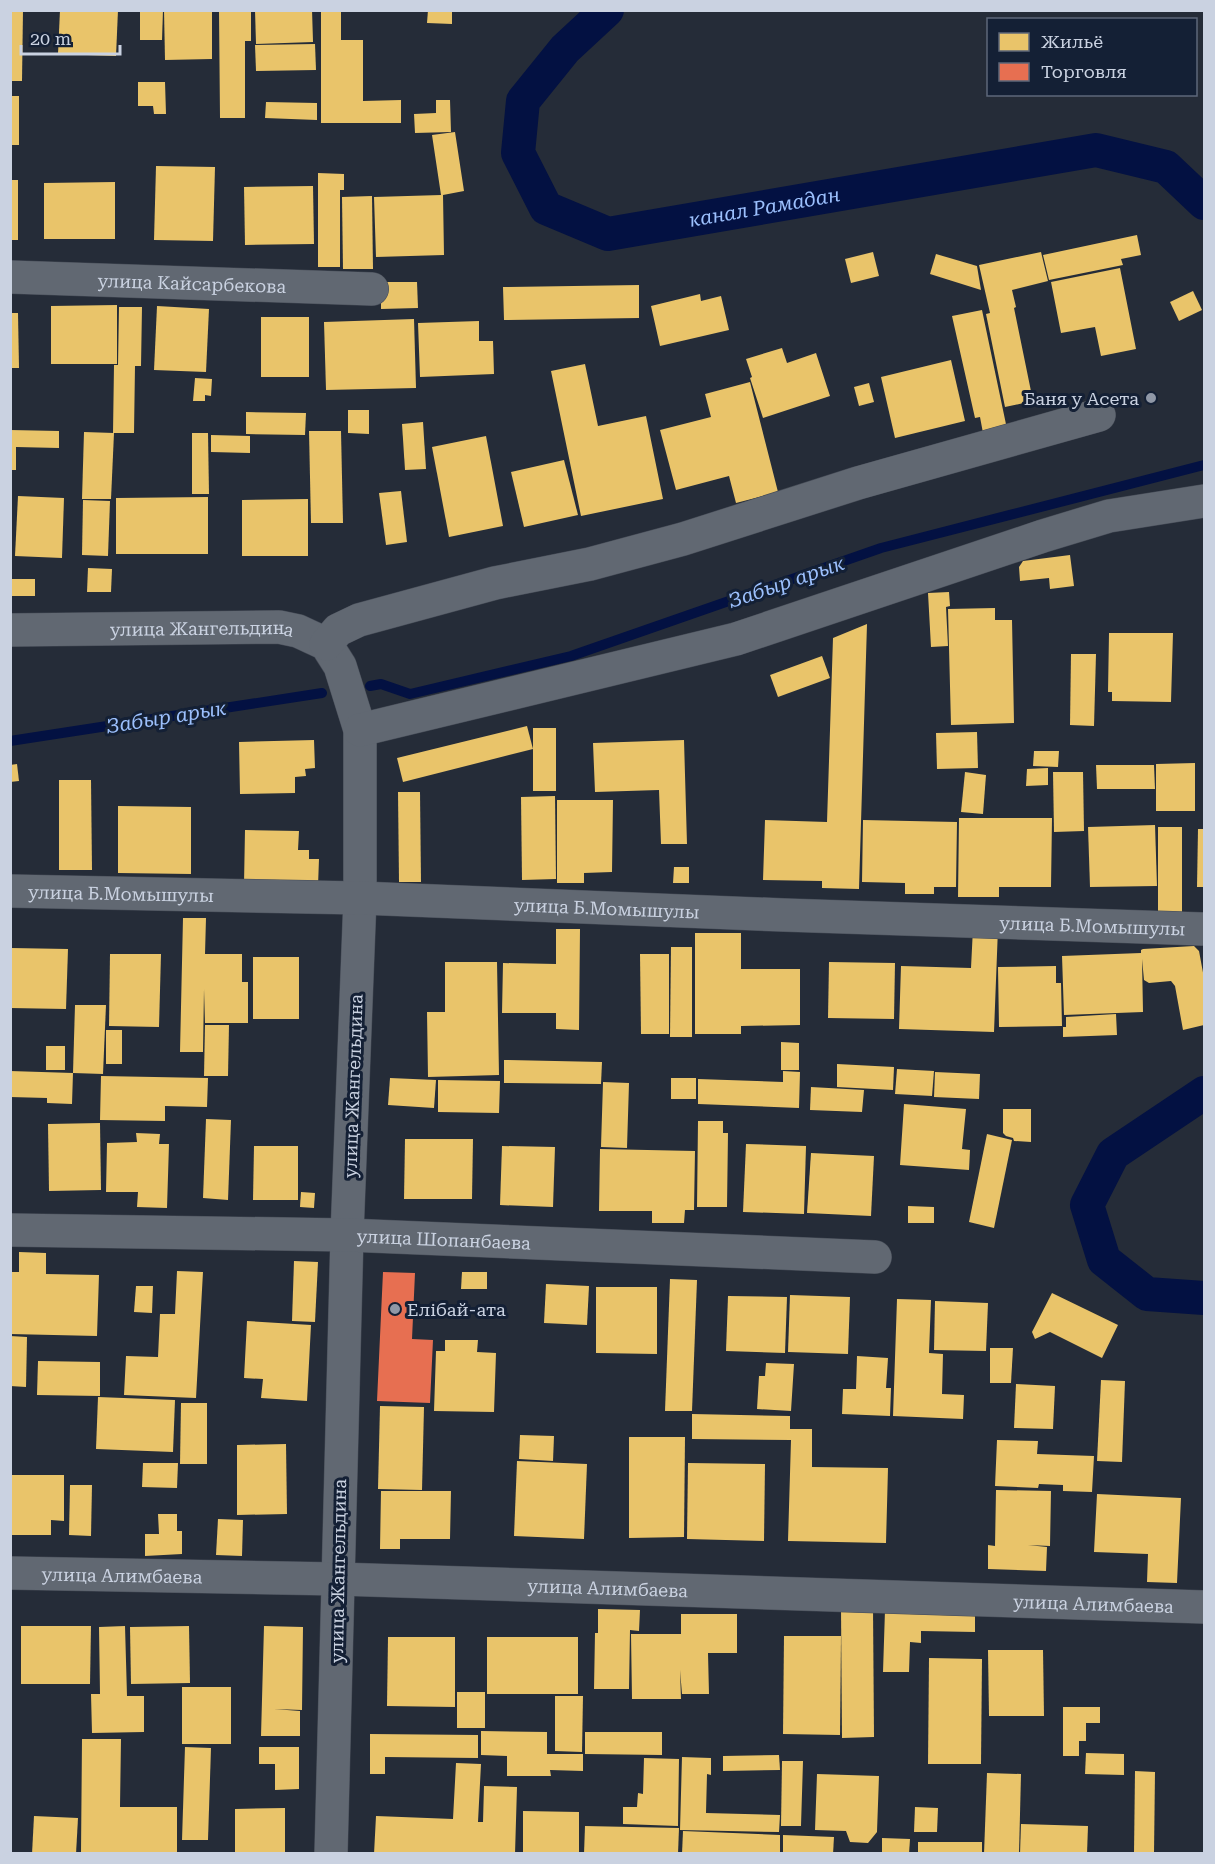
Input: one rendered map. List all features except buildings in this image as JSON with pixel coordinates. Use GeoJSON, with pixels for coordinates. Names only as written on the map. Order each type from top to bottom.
{"type":"FeatureCollection","features":[{"type":"Feature","properties":{"kind":"street","name":"улица Кайсарбекова"},"geometry":{"type":"LineString","coordinates":[[10,277],[372,289]]}},
{"type":"Feature","properties":{"kind":"street"},"geometry":{"type":"LineString","coordinates":[[326,644],[338,630],[359,620],[495,583],[590,564],[683,539],[858,483],[1099,415]]}},
{"type":"Feature","properties":{"kind":"street"},"geometry":{"type":"LineString","coordinates":[[360,730],[736,639],[1042,536],[1109,516],[1204,501]]}},
{"type":"Feature","properties":{"kind":"street","name":"улица Жангельдина"},"geometry":{"type":"LineString","coordinates":[[10,630],[279,627],[298,631],[326,644],[340,666],[360,730],[360,898],[347,1235],[331,1854]]}},
{"type":"Feature","properties":{"kind":"street","name":"улица Б.Момышулы"},"geometry":{"type":"LineString","coordinates":[[10,891],[360,898],[1202,929]]}},
{"type":"Feature","properties":{"kind":"street","name":"улица Шопанбаева"},"geometry":{"type":"LineString","coordinates":[[10,1230],[347,1235],[875,1257]]}},
{"type":"Feature","properties":{"kind":"street","name":"улица Алимбаева"},"geometry":{"type":"LineString","coordinates":[[10,1573],[338,1580],[1204,1607]]}},
{"type":"Feature","properties":{"kind":"waterway","name":"канал Рамадан"},"geometry":{"type":"LineString","coordinates":[[607,10],[565,49],[523,101],[518,153],[546,208],[608,234],[1096,150],[1166,167],[1204,203]]}},
{"type":"Feature","properties":{"kind":"waterway","name":"Забыр арык"},"geometry":{"type":"LineString","coordinates":[[370,686],[381,684],[410,694],[571,656],[881,548],[1204,465]]}},
{"type":"Feature","properties":{"kind":"waterway","name":"Забыр арык"},"geometry":{"type":"LineString","coordinates":[[10,741],[322,693]]}},
{"type":"Feature","properties":{"kind":"waterway","name":"канал Рамадан"},"geometry":{"type":"LineString","coordinates":[[1204,1093],[1113,1154],[1087,1205],[1104,1260],[1147,1294],[1204,1298]]}},
{"type":"Feature","properties":{"kind":"place","name":"Баня у Асета"},"geometry":{"type":"Point","coordinates":[1151,398]}},
{"type":"Feature","properties":{"kind":"place","name":"Елібай-ата"},"geometry":{"type":"Point","coordinates":[395,1309]}}]}
